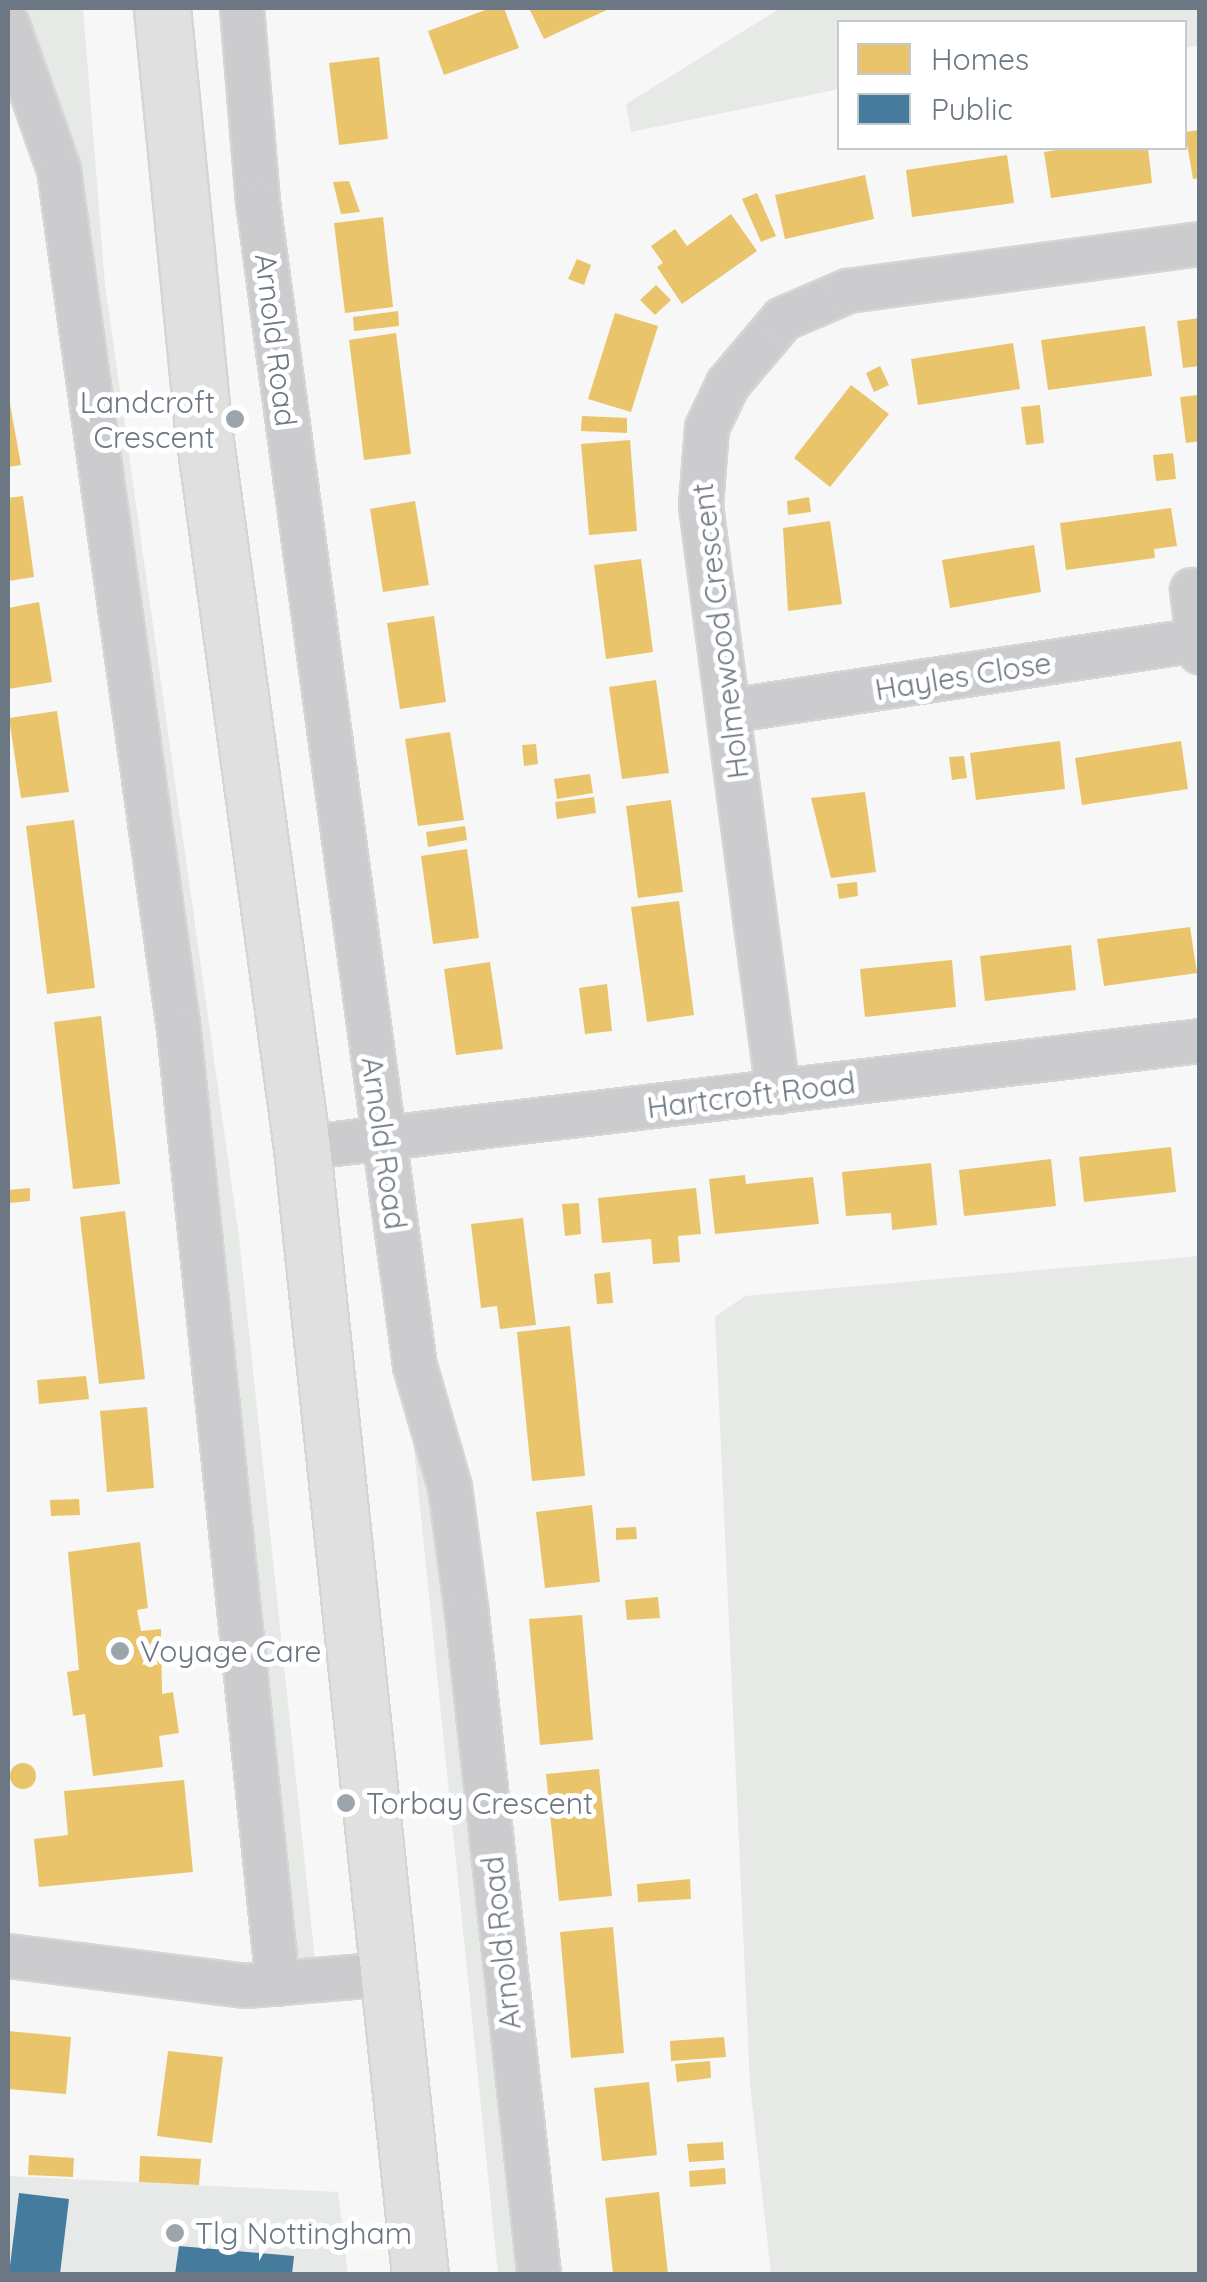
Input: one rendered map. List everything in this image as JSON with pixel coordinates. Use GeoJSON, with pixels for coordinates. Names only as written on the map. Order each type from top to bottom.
{"type":"FeatureCollection","features":[{"type":"Feature","properties":{"kind":"main road"},"geometry":{"type":"LineString","coordinates":[[162,8],[202,418],[302,1148],[420,2274]]}},
{"type":"Feature","properties":{"kind":"street","name":"Arnold Road"},"geometry":{"type":"LineString","coordinates":[[242,8],[258,202],[415,1366],[450,1486],[467,1614],[539,2274]]}},
{"type":"Feature","properties":{"kind":"street"},"geometry":{"type":"LineString","coordinates":[[8,25],[59,170],[179,1030],[278,1984]]}},
{"type":"Feature","properties":{"kind":"street","name":"Holmewood Crescent"},"geometry":{"type":"LineString","coordinates":[[778,1092],[728,712],[701,467],[707,428],[728,384],[783,319],[848,290],[1200,244]]}},
{"type":"Feature","properties":{"kind":"street","name":"Hayles Close"},"geometry":{"type":"LineString","coordinates":[[728,712],[1199,646],[1192,590]]}},
{"type":"Feature","properties":{"kind":"street","name":"Hartcroft Road"},"geometry":{"type":"LineString","coordinates":[[302,1148],[1200,1041]]}},
{"type":"Feature","properties":{"kind":"street"},"geometry":{"type":"LineString","coordinates":[[8,1956],[245,1986],[389,1974]]}},
{"type":"Feature","properties":{"kind":"shaded area"},"geometry":{"type":"Polygon","coordinates":[[[15,8],[83,8],[105,284],[239,1237],[315,1960],[298,1962],[286,1928],[15,8]]]}},
{"type":"Feature","properties":{"kind":"shaded area"},"geometry":{"type":"Polygon","coordinates":[[[781,8],[1199,8],[1199,46],[1187,47],[1187,20],[837,20],[837,89],[631,132],[626,104],[781,8]]]}},
{"type":"Feature","properties":{"kind":"shaded area"},"geometry":{"type":"Polygon","coordinates":[[[1199,1256],[1199,2274],[771,2274],[750,2084],[715,1317],[745,1296],[1199,1256]]]}},
{"type":"Feature","properties":{"kind":"shaded area"},"geometry":{"type":"Polygon","coordinates":[[[409,1399],[437,1498],[521,2274],[498,2274],[409,1399]]]}},
{"type":"Feature","properties":{"kind":"shaded area","name":"Tlg Nottingham"},"geometry":{"type":"Polygon","coordinates":[[[8,2176],[338,2192],[348,2274],[8,2274],[8,2176]]]}},
{"type":"Feature","properties":{"kind":"building: Homes"},"geometry":{"type":"Polygon","coordinates":[[[491,8],[504,8],[519,48],[444,75],[428,31],[491,8]]]}},
{"type":"Feature","properties":{"kind":"building: Homes"},"geometry":{"type":"Polygon","coordinates":[[[529,8],[611,8],[544,39],[529,8]]]}},
{"type":"Feature","properties":{"kind":"building: Homes"},"geometry":{"type":"Polygon","coordinates":[[[379,57],[388,139],[339,145],[329,63],[379,57]]]}},
{"type":"Feature","properties":{"kind":"building: Homes"},"geometry":{"type":"Polygon","coordinates":[[[1200,130],[1200,178],[1193,179],[1187,132],[1200,130]]]}},
{"type":"Feature","properties":{"kind":"building: Homes"},"geometry":{"type":"Polygon","coordinates":[[[1148,150],[1152,183],[1051,198],[1044,152],[1148,150]]]}},
{"type":"Feature","properties":{"kind":"building: Homes"},"geometry":{"type":"Polygon","coordinates":[[[1007,155],[1014,203],[912,217],[906,170],[1007,155]]]}},
{"type":"Feature","properties":{"kind":"building: Homes"},"geometry":{"type":"Polygon","coordinates":[[[865,175],[874,219],[785,239],[775,195],[865,175]]]}},
{"type":"Feature","properties":{"kind":"building: Homes"},"geometry":{"type":"Polygon","coordinates":[[[349,181],[360,212],[341,214],[333,182],[349,181]]]}},
{"type":"Feature","properties":{"kind":"building: Homes"},"geometry":{"type":"Polygon","coordinates":[[[757,193],[776,236],[761,242],[742,199],[757,193]]]}},
{"type":"Feature","properties":{"kind":"building: Homes"},"geometry":{"type":"Polygon","coordinates":[[[731,214],[757,251],[682,304],[657,267],[663,263],[651,246],[675,229],[687,246],[731,214]]]}},
{"type":"Feature","properties":{"kind":"building: Homes"},"geometry":{"type":"Polygon","coordinates":[[[383,217],[393,307],[345,313],[334,223],[383,217]]]}},
{"type":"Feature","properties":{"kind":"building: Homes"},"geometry":{"type":"Polygon","coordinates":[[[577,259],[591,265],[584,285],[568,279],[577,259]]]}},
{"type":"Feature","properties":{"kind":"building: Homes"},"geometry":{"type":"Polygon","coordinates":[[[656,285],[671,300],[655,315],[640,300],[656,285]]]}},
{"type":"Feature","properties":{"kind":"building: Homes"},"geometry":{"type":"Polygon","coordinates":[[[398,311],[399,326],[354,331],[353,317],[398,311]]]}},
{"type":"Feature","properties":{"kind":"building: Homes"},"geometry":{"type":"Polygon","coordinates":[[[615,313],[658,326],[631,412],[588,399],[615,313]]]}},
{"type":"Feature","properties":{"kind":"building: Homes"},"geometry":{"type":"Polygon","coordinates":[[[1200,318],[1200,366],[1183,368],[1177,321],[1200,318]]]}},
{"type":"Feature","properties":{"kind":"building: Homes"},"geometry":{"type":"Polygon","coordinates":[[[1145,326],[1152,376],[1048,390],[1041,340],[1145,326]]]}},
{"type":"Feature","properties":{"kind":"building: Homes"},"geometry":{"type":"Polygon","coordinates":[[[396,333],[411,454],[364,460],[349,340],[396,333]]]}},
{"type":"Feature","properties":{"kind":"building: Homes"},"geometry":{"type":"Polygon","coordinates":[[[1013,343],[1020,389],[918,405],[911,359],[1013,343]]]}},
{"type":"Feature","properties":{"kind":"building: Homes"},"geometry":{"type":"Polygon","coordinates":[[[880,366],[889,385],[874,392],[866,373],[880,366]]]}},
{"type":"Feature","properties":{"kind":"building: Homes"},"geometry":{"type":"Polygon","coordinates":[[[851,385],[889,414],[830,487],[794,458],[851,385]]]}},
{"type":"Feature","properties":{"kind":"building: Homes"},"geometry":{"type":"Polygon","coordinates":[[[8,393],[21,465],[8,467],[8,393]]]}},
{"type":"Feature","properties":{"kind":"building: Homes"},"geometry":{"type":"Polygon","coordinates":[[[1199,395],[1200,441],[1186,443],[1180,397],[1199,395]]]}},
{"type":"Feature","properties":{"kind":"building: Homes"},"geometry":{"type":"Polygon","coordinates":[[[1040,405],[1044,443],[1026,445],[1021,407],[1040,405]]]}},
{"type":"Feature","properties":{"kind":"building: Homes"},"geometry":{"type":"Polygon","coordinates":[[[582,416],[627,418],[627,433],[581,431],[582,416]]]}},
{"type":"Feature","properties":{"kind":"building: Homes"},"geometry":{"type":"Polygon","coordinates":[[[630,440],[637,531],[589,535],[581,444],[630,440]]]}},
{"type":"Feature","properties":{"kind":"building: Homes"},"geometry":{"type":"Polygon","coordinates":[[[1173,453],[1176,479],[1156,481],[1153,455],[1173,453]]]}},
{"type":"Feature","properties":{"kind":"building: Homes"},"geometry":{"type":"Polygon","coordinates":[[[23,496],[34,577],[8,581],[8,498],[23,496]]]}},
{"type":"Feature","properties":{"kind":"building: Homes"},"geometry":{"type":"Polygon","coordinates":[[[809,497],[811,512],[788,515],[787,501],[809,497]]]}},
{"type":"Feature","properties":{"kind":"building: Homes"},"geometry":{"type":"Polygon","coordinates":[[[415,501],[429,585],[383,592],[370,509],[415,501]]]}},
{"type":"Feature","properties":{"kind":"building: Homes"},"geometry":{"type":"Polygon","coordinates":[[[1171,508],[1177,546],[1154,549],[1155,558],[1066,570],[1060,523],[1171,508]]]}},
{"type":"Feature","properties":{"kind":"building: Homes"},"geometry":{"type":"Polygon","coordinates":[[[830,521],[842,604],[788,611],[783,528],[830,521]]]}},
{"type":"Feature","properties":{"kind":"building: Homes"},"geometry":{"type":"Polygon","coordinates":[[[1034,545],[1041,592],[950,608],[942,560],[1034,545]]]}},
{"type":"Feature","properties":{"kind":"building: Homes"},"geometry":{"type":"Polygon","coordinates":[[[641,559],[653,652],[606,659],[594,565],[641,559]]]}},
{"type":"Feature","properties":{"kind":"building: Homes"},"geometry":{"type":"Polygon","coordinates":[[[39,602],[52,682],[8,689],[8,608],[39,602]]]}},
{"type":"Feature","properties":{"kind":"building: Homes"},"geometry":{"type":"Polygon","coordinates":[[[434,616],[446,702],[400,709],[387,623],[434,616]]]}},
{"type":"Feature","properties":{"kind":"building: Homes"},"geometry":{"type":"Polygon","coordinates":[[[656,680],[669,773],[622,779],[609,687],[656,680]]]}},
{"type":"Feature","properties":{"kind":"building: Homes"},"geometry":{"type":"Polygon","coordinates":[[[57,711],[69,792],[21,798],[9,718],[57,711]]]}},
{"type":"Feature","properties":{"kind":"building: Homes"},"geometry":{"type":"Polygon","coordinates":[[[450,732],[464,820],[418,826],[405,739],[450,732]]]}},
{"type":"Feature","properties":{"kind":"building: Homes"},"geometry":{"type":"Polygon","coordinates":[[[1060,741],[1065,789],[976,800],[970,753],[1060,741]]]}},
{"type":"Feature","properties":{"kind":"building: Homes"},"geometry":{"type":"Polygon","coordinates":[[[1181,741],[1188,789],[1082,805],[1075,758],[1181,741]]]}},
{"type":"Feature","properties":{"kind":"building: Homes"},"geometry":{"type":"Polygon","coordinates":[[[536,744],[538,764],[524,766],[522,745],[536,744]]]}},
{"type":"Feature","properties":{"kind":"building: Homes"},"geometry":{"type":"Polygon","coordinates":[[[964,756],[967,778],[952,780],[949,757],[964,756]]]}},
{"type":"Feature","properties":{"kind":"building: Homes"},"geometry":{"type":"Polygon","coordinates":[[[590,774],[593,793],[557,799],[554,779],[590,774]]]}},
{"type":"Feature","properties":{"kind":"building: Homes"},"geometry":{"type":"Polygon","coordinates":[[[865,792],[876,872],[831,878],[811,798],[865,792]]]}},
{"type":"Feature","properties":{"kind":"building: Homes"},"geometry":{"type":"Polygon","coordinates":[[[594,797],[596,813],[557,819],[555,802],[594,797]]]}},
{"type":"Feature","properties":{"kind":"building: Homes"},"geometry":{"type":"Polygon","coordinates":[[[671,800],[683,892],[638,898],[626,806],[671,800]]]}},
{"type":"Feature","properties":{"kind":"building: Homes"},"geometry":{"type":"Polygon","coordinates":[[[74,820],[95,988],[47,994],[26,826],[74,820]]]}},
{"type":"Feature","properties":{"kind":"building: Homes"},"geometry":{"type":"Polygon","coordinates":[[[465,826],[467,840],[428,847],[426,832],[465,826]]]}},
{"type":"Feature","properties":{"kind":"building: Homes"},"geometry":{"type":"Polygon","coordinates":[[[467,849],[479,938],[433,944],[421,856],[467,849]]]}},
{"type":"Feature","properties":{"kind":"building: Homes"},"geometry":{"type":"Polygon","coordinates":[[[857,882],[858,896],[839,899],[837,884],[857,882]]]}},
{"type":"Feature","properties":{"kind":"building: Homes"},"geometry":{"type":"Polygon","coordinates":[[[679,901],[694,1015],[647,1022],[631,907],[679,901]]]}},
{"type":"Feature","properties":{"kind":"building: Homes"},"geometry":{"type":"Polygon","coordinates":[[[1190,927],[1197,973],[1104,986],[1097,939],[1190,927]]]}},
{"type":"Feature","properties":{"kind":"building: Homes"},"geometry":{"type":"Polygon","coordinates":[[[1071,945],[1076,990],[985,1001],[980,956],[1071,945]]]}},
{"type":"Feature","properties":{"kind":"building: Homes"},"geometry":{"type":"Polygon","coordinates":[[[952,960],[956,1007],[865,1017],[860,969],[952,960]]]}},
{"type":"Feature","properties":{"kind":"building: Homes"},"geometry":{"type":"Polygon","coordinates":[[[490,962],[503,1049],[456,1055],[444,969],[490,962]]]}},
{"type":"Feature","properties":{"kind":"building: Homes"},"geometry":{"type":"Polygon","coordinates":[[[607,984],[612,1031],[585,1034],[579,988],[607,984]]]}},
{"type":"Feature","properties":{"kind":"building: Homes"},"geometry":{"type":"Polygon","coordinates":[[[101,1016],[120,1184],[73,1189],[54,1022],[101,1016]]]}},
{"type":"Feature","properties":{"kind":"building: Homes"},"geometry":{"type":"Polygon","coordinates":[[[1171,1147],[1176,1192],[1084,1202],[1079,1157],[1171,1147]]]}},
{"type":"Feature","properties":{"kind":"building: Homes"},"geometry":{"type":"Polygon","coordinates":[[[1051,1159],[1056,1206],[964,1216],[959,1170],[1051,1159]]]}},
{"type":"Feature","properties":{"kind":"building: Homes"},"geometry":{"type":"Polygon","coordinates":[[[931,1163],[937,1225],[892,1230],[891,1213],[846,1216],[842,1172],[931,1163]]]}},
{"type":"Feature","properties":{"kind":"building: Homes"},"geometry":{"type":"Polygon","coordinates":[[[745,1175],[746,1184],[813,1177],[819,1224],[715,1234],[709,1179],[745,1175]]]}},
{"type":"Feature","properties":{"kind":"building: Homes"},"geometry":{"type":"Polygon","coordinates":[[[30,1188],[30,1201],[9,1203],[8,1190],[30,1188]]]}},
{"type":"Feature","properties":{"kind":"building: Homes"},"geometry":{"type":"Polygon","coordinates":[[[696,1188],[701,1234],[678,1236],[680,1262],[653,1264],[651,1239],[602,1243],[598,1198],[696,1188]]]}},
{"type":"Feature","properties":{"kind":"building: Homes"},"geometry":{"type":"Polygon","coordinates":[[[579,1203],[581,1234],[565,1236],[562,1204],[579,1203]]]}},
{"type":"Feature","properties":{"kind":"building: Homes"},"geometry":{"type":"Polygon","coordinates":[[[125,1211],[145,1379],[99,1384],[80,1217],[125,1211]]]}},
{"type":"Feature","properties":{"kind":"building: Homes"},"geometry":{"type":"Polygon","coordinates":[[[523,1218],[536,1325],[500,1329],[497,1306],[481,1308],[471,1224],[523,1218]]]}},
{"type":"Feature","properties":{"kind":"building: Homes"},"geometry":{"type":"Polygon","coordinates":[[[610,1272],[613,1303],[597,1304],[594,1274],[610,1272]]]}},
{"type":"Feature","properties":{"kind":"building: Homes"},"geometry":{"type":"Polygon","coordinates":[[[570,1326],[585,1476],[532,1481],[517,1332],[570,1326]]]}},
{"type":"Feature","properties":{"kind":"building: Homes"},"geometry":{"type":"Polygon","coordinates":[[[86,1376],[89,1399],[39,1404],[37,1380],[86,1376]]]}},
{"type":"Feature","properties":{"kind":"building: Homes"},"geometry":{"type":"Polygon","coordinates":[[[147,1407],[154,1488],[107,1492],[100,1411],[147,1407]]]}},
{"type":"Feature","properties":{"kind":"building: Homes"},"geometry":{"type":"Polygon","coordinates":[[[79,1499],[80,1515],[51,1516],[50,1500],[79,1499]]]}},
{"type":"Feature","properties":{"kind":"building: Homes"},"geometry":{"type":"Polygon","coordinates":[[[592,1505],[600,1582],[545,1588],[536,1512],[592,1505]]]}},
{"type":"Feature","properties":{"kind":"building: Homes"},"geometry":{"type":"Polygon","coordinates":[[[636,1527],[637,1539],[616,1540],[616,1528],[636,1527]]]}},
{"type":"Feature","properties":{"kind":"building: Homes","name":"Voyage Care"},"geometry":{"type":"Polygon","coordinates":[[[140,1542],[148,1608],[137,1610],[141,1631],[161,1629],[162,1694],[173,1692],[179,1733],[159,1736],[163,1767],[93,1776],[85,1714],[73,1716],[67,1672],[79,1670],[68,1552],[140,1542]]]}},
{"type":"Feature","properties":{"kind":"building: Homes"},"geometry":{"type":"Polygon","coordinates":[[[658,1597],[660,1618],[627,1620],[625,1600],[658,1597]]]}},
{"type":"Feature","properties":{"kind":"building: Homes"},"geometry":{"type":"Polygon","coordinates":[[[582,1615],[593,1740],[540,1745],[529,1619],[582,1615]]]}},
{"type":"Feature","properties":{"kind":"building: Homes"},"geometry":{"type":"Polygon","coordinates":[[[23,1763],[32,1767],[36,1776],[32,1785],[23,1789],[14,1785],[10,1776],[14,1767],[23,1763]]]}},
{"type":"Feature","properties":{"kind":"building: Homes"},"geometry":{"type":"Polygon","coordinates":[[[599,1769],[612,1896],[559,1901],[546,1774],[599,1769]]]}},
{"type":"Feature","properties":{"kind":"building: Homes"},"geometry":{"type":"Polygon","coordinates":[[[184,1780],[193,1872],[39,1887],[34,1839],[68,1835],[64,1791],[184,1780]]]}},
{"type":"Feature","properties":{"kind":"building: Homes"},"geometry":{"type":"Polygon","coordinates":[[[690,1879],[691,1899],[638,1902],[637,1884],[690,1879]]]}},
{"type":"Feature","properties":{"kind":"building: Homes"},"geometry":{"type":"Polygon","coordinates":[[[613,1927],[624,2053],[571,2058],[560,1932],[613,1927]]]}},
{"type":"Feature","properties":{"kind":"building: Homes"},"geometry":{"type":"Polygon","coordinates":[[[8,2031],[71,2037],[66,2094],[8,2089],[8,2031]]]}},
{"type":"Feature","properties":{"kind":"building: Homes"},"geometry":{"type":"Polygon","coordinates":[[[724,2037],[726,2057],[671,2061],[670,2041],[724,2037]]]}},
{"type":"Feature","properties":{"kind":"building: Homes"},"geometry":{"type":"Polygon","coordinates":[[[168,2051],[223,2057],[212,2143],[157,2136],[168,2051]]]}},
{"type":"Feature","properties":{"kind":"building: Homes"},"geometry":{"type":"Polygon","coordinates":[[[710,2061],[711,2078],[677,2082],[675,2064],[710,2061]]]}},
{"type":"Feature","properties":{"kind":"building: Homes"},"geometry":{"type":"Polygon","coordinates":[[[649,2082],[657,2155],[602,2161],[594,2088],[649,2082]]]}},
{"type":"Feature","properties":{"kind":"building: Homes"},"geometry":{"type":"Polygon","coordinates":[[[723,2142],[724,2160],[689,2162],[687,2144],[723,2142]]]}},
{"type":"Feature","properties":{"kind":"building: Homes"},"geometry":{"type":"Polygon","coordinates":[[[29,2155],[74,2158],[73,2177],[28,2175],[29,2155]]]}},
{"type":"Feature","properties":{"kind":"building: Homes"},"geometry":{"type":"Polygon","coordinates":[[[140,2156],[201,2159],[199,2185],[139,2182],[140,2156]]]}},
{"type":"Feature","properties":{"kind":"building: Homes"},"geometry":{"type":"Polygon","coordinates":[[[725,2168],[726,2184],[690,2187],[689,2171],[725,2168]]]}},
{"type":"Feature","properties":{"kind":"building: Homes"},"geometry":{"type":"Polygon","coordinates":[[[659,2192],[668,2274],[613,2274],[605,2198],[659,2192]]]}},
{"type":"Feature","properties":{"kind":"building: Public"},"geometry":{"type":"Polygon","coordinates":[[[19,2193],[69,2199],[60,2274],[9,2274],[19,2193]]]}},
{"type":"Feature","properties":{"kind":"building: Public"},"geometry":{"type":"Polygon","coordinates":[[[179,2246],[294,2256],[292,2274],[175,2274],[179,2246]]]}},
{"type":"Feature","properties":{"kind":"place","name":"Landcroft Crescent"},"geometry":{"type":"Point","coordinates":[235,419]}},
{"type":"Feature","properties":{"kind":"place","name":"Voyage Care"},"geometry":{"type":"Point","coordinates":[120,1651]}},
{"type":"Feature","properties":{"kind":"place","name":"Torbay Crescent"},"geometry":{"type":"Point","coordinates":[346,1803]}},
{"type":"Feature","properties":{"kind":"place","name":"Tlg Nottingham"},"geometry":{"type":"Point","coordinates":[175,2233]}}]}
